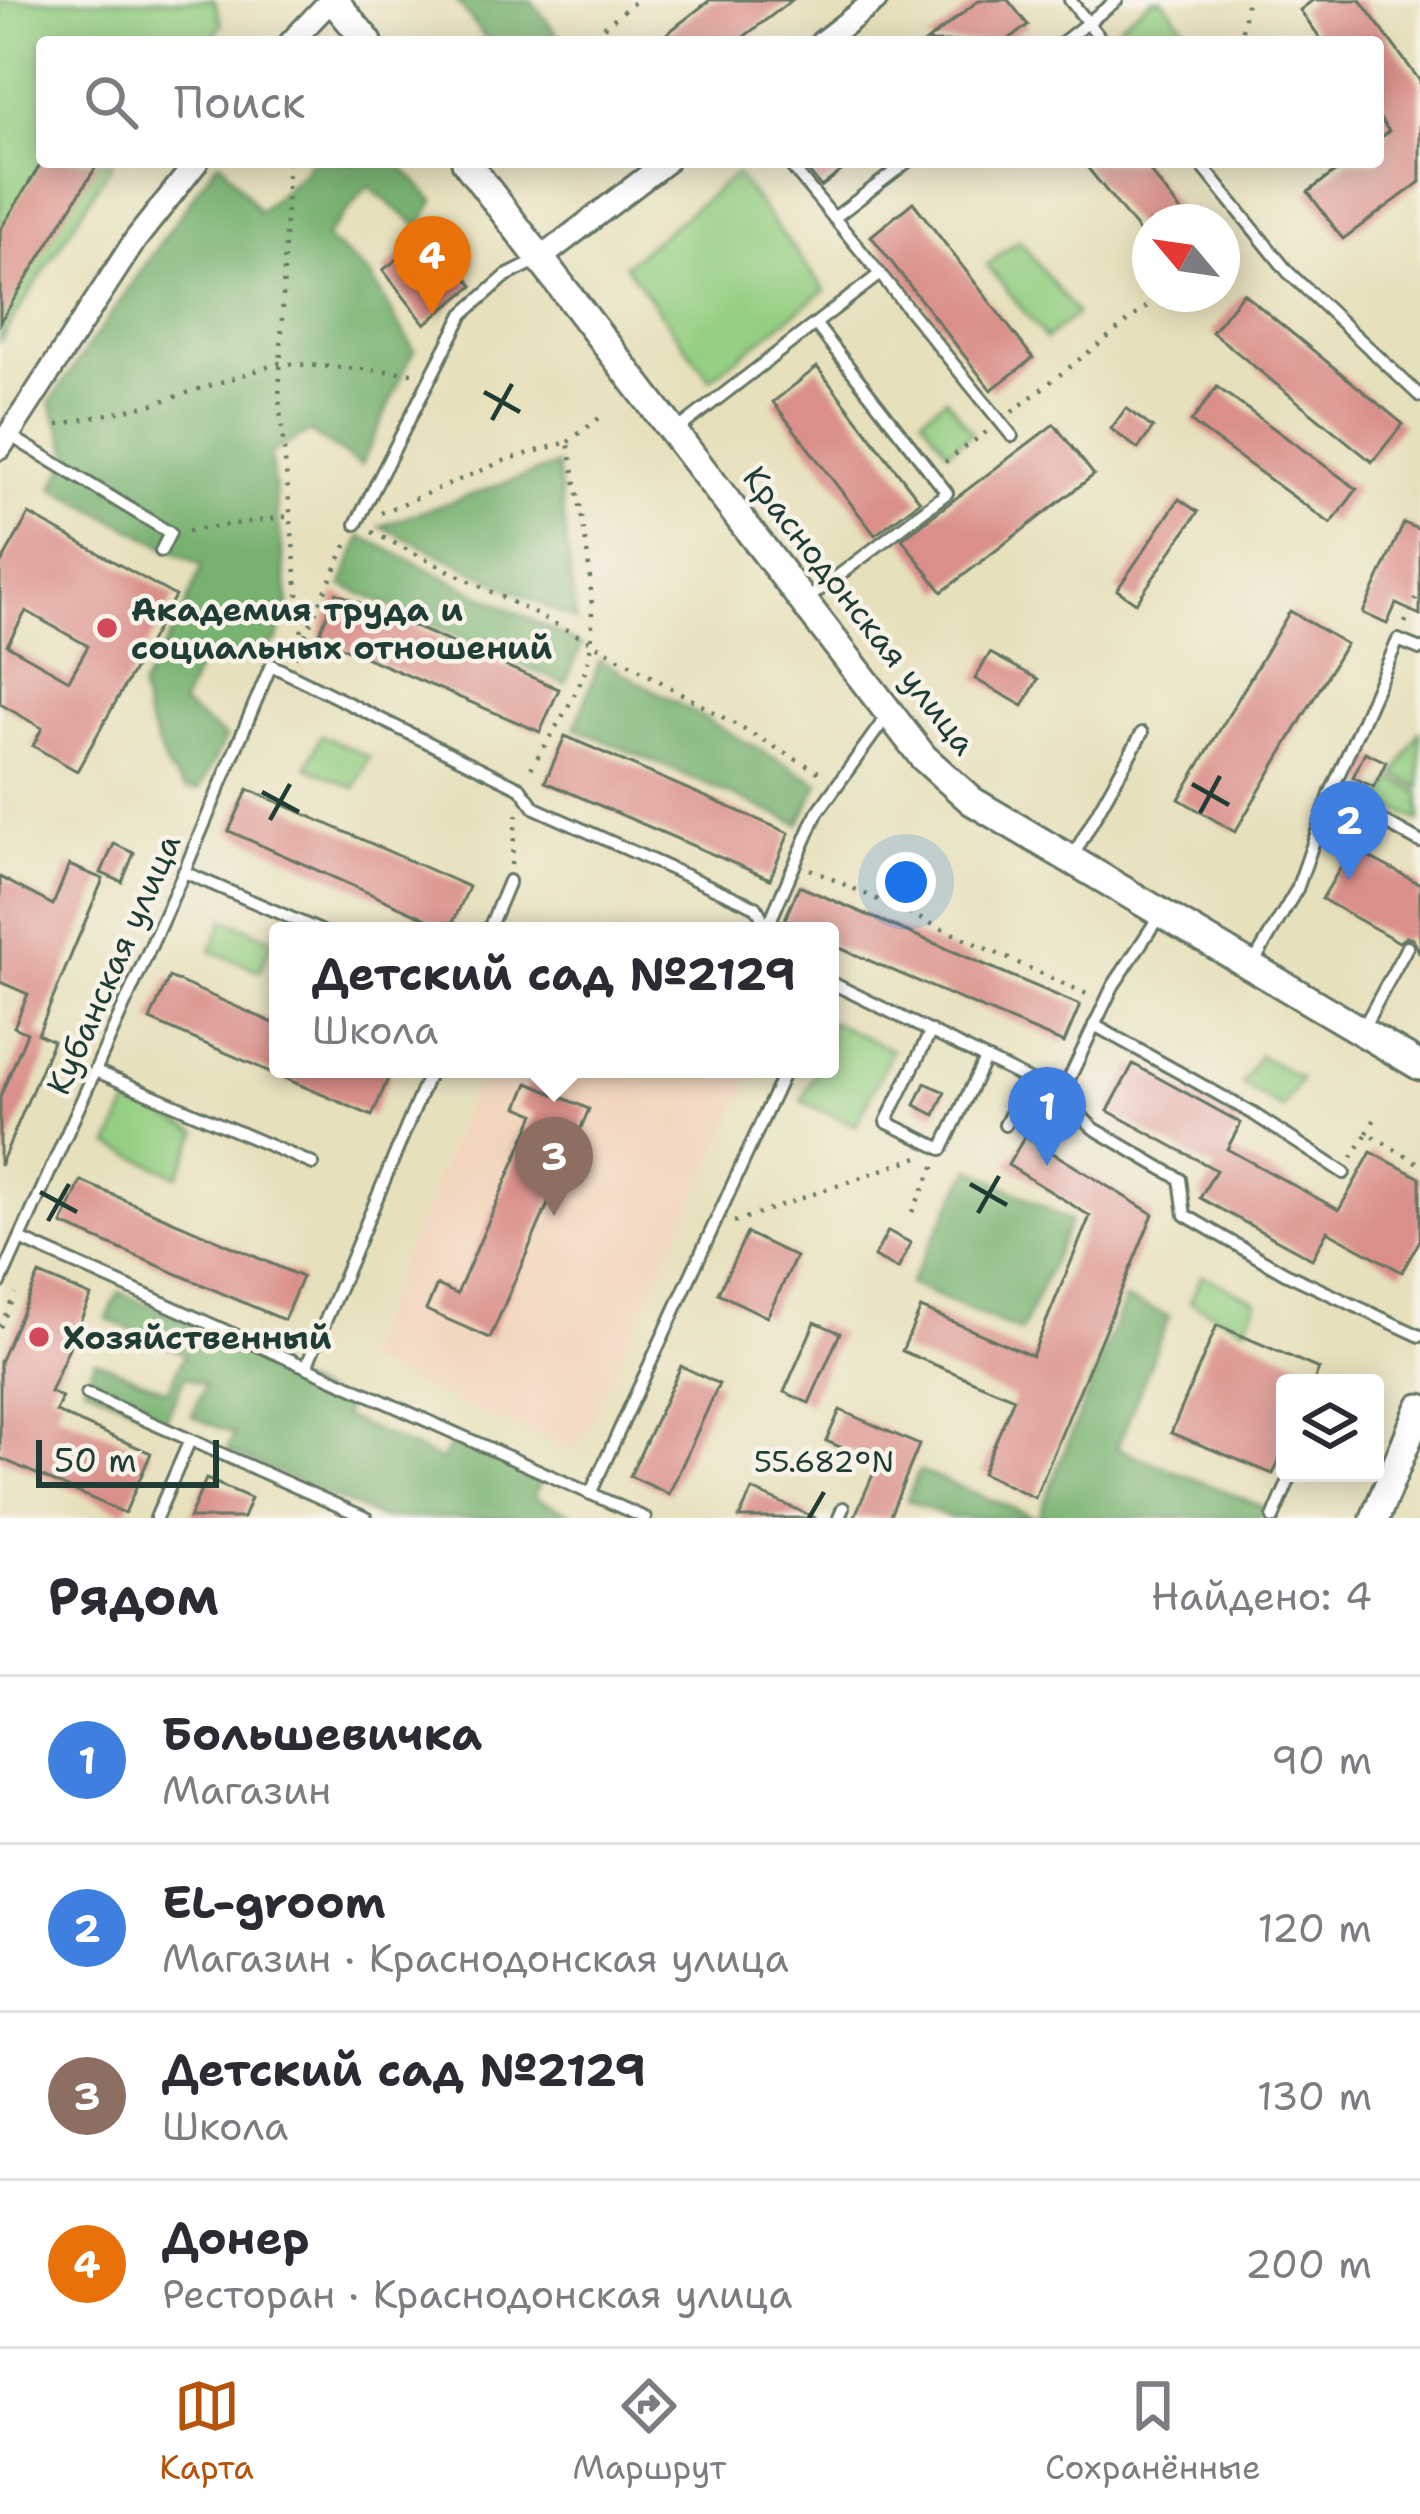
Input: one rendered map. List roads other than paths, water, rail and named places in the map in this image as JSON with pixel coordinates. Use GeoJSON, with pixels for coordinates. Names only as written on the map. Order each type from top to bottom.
{"type":"FeatureCollection","features":[{"type":"Feature","properties":{"kind":"main road"},"geometry":{"type":"LineString","coordinates":[[332,0],[363,36]]}},
{"type":"Feature","properties":{"kind":"main road","name":"Краснодонская улица"},"geometry":{"type":"LineString","coordinates":[[471,168],[946,781],[1420,1066]]}},
{"type":"Feature","properties":{"kind":"main road"},"geometry":{"type":"LineString","coordinates":[[1384,1471],[1420,1408]]}},
{"type":"Feature","properties":{"kind":"main road"},"geometry":{"type":"LineString","coordinates":[[1375,1518],[1382,1482]]}},
{"type":"Feature","properties":{"kind":"street"},"geometry":{"type":"LineString","coordinates":[[297,36],[332,0]]}},
{"type":"Feature","properties":{"kind":"street"},"geometry":{"type":"LineString","coordinates":[[829,36],[870,2]]}},
{"type":"Feature","properties":{"kind":"street"},"geometry":{"type":"LineString","coordinates":[[4,442],[136,239],[192,168]]}},
{"type":"Feature","properties":{"kind":"street"},"geometry":{"type":"LineString","coordinates":[[541,258],[658,168]]}},
{"type":"Feature","properties":{"kind":"lane"},"geometry":{"type":"LineString","coordinates":[[1070,0],[1098,36]]}},
{"type":"Feature","properties":{"kind":"lane"},"geometry":{"type":"LineString","coordinates":[[1071,36],[1117,0]]}},
{"type":"Feature","properties":{"kind":"lane"},"geometry":{"type":"LineString","coordinates":[[793,168],[1012,436]]}},
{"type":"Feature","properties":{"kind":"lane"},"geometry":{"type":"LineString","coordinates":[[834,218],[899,168]]}},
{"type":"Feature","properties":{"kind":"lane"},"geometry":{"type":"LineString","coordinates":[[1203,168],[1288,272],[1420,396]]}},
{"type":"Feature","properties":{"kind":"lane"},"geometry":{"type":"LineString","coordinates":[[356,524],[463,314],[506,276],[541,258]]}},
{"type":"Feature","properties":{"kind":"lane"},"geometry":{"type":"LineString","coordinates":[[675,432],[880,274]]}},
{"type":"Feature","properties":{"kind":"lane"},"geometry":{"type":"LineString","coordinates":[[806,601],[946,493],[816,325]]}},
{"type":"Feature","properties":{"kind":"lane"},"geometry":{"type":"LineString","coordinates":[[4,442],[170,533],[160,551]]}},
{"type":"Feature","properties":{"kind":"lane"},"geometry":{"type":"LineString","coordinates":[[1252,965],[1298,890],[1331,791],[1398,640],[1420,649]]}},
{"type":"Feature","properties":{"kind":"lane","name":"Кубанская улица"},"geometry":{"type":"LineString","coordinates":[[0,1283],[271,665],[520,788],[535,808],[757,907],[765,922]]}},
{"type":"Feature","properties":{"kind":"lane"},"geometry":{"type":"LineString","coordinates":[[771,922],[817,813],[890,712]]}},
{"type":"Feature","properties":{"kind":"lane"},"geometry":{"type":"LineString","coordinates":[[1072,859],[1142,733]]}},
{"type":"Feature","properties":{"kind":"lane"},"geometry":{"type":"LineString","coordinates":[[1331,791],[1420,842]]}},
{"type":"Feature","properties":{"kind":"lane"},"geometry":{"type":"LineString","coordinates":[[184,872],[300,922]]}},
{"type":"Feature","properties":{"kind":"lane"},"geometry":{"type":"LineString","coordinates":[[492,922],[509,881]]}},
{"type":"Feature","properties":{"kind":"lane"},"geometry":{"type":"LineString","coordinates":[[1060,1096],[1105,1002],[1162,911]]}},
{"type":"Feature","properties":{"kind":"lane"},"geometry":{"type":"LineString","coordinates":[[1362,1031],[1407,947]]}},
{"type":"Feature","properties":{"kind":"lane"},"geometry":{"type":"LineString","coordinates":[[839,986],[1060,1096],[1093,1128],[1180,1179],[1185,1215],[1286,1274],[1420,1336]]}},
{"type":"Feature","properties":{"kind":"lane"},"geometry":{"type":"LineString","coordinates":[[1094,1025],[1252,1113],[1344,1173]]}},
{"type":"Feature","properties":{"kind":"lane"},"geometry":{"type":"LineString","coordinates":[[931,1031],[886,1122],[942,1149],[985,1059]]}},
{"type":"Feature","properties":{"kind":"lane"},"geometry":{"type":"LineString","coordinates":[[96,1071],[313,1164]]}},
{"type":"Feature","properties":{"kind":"lane"},"geometry":{"type":"LineString","coordinates":[[306,1367],[426,1078]]}},
{"type":"Feature","properties":{"kind":"lane"},"geometry":{"type":"LineString","coordinates":[[590,1494],[782,1078]]}},
{"type":"Feature","properties":{"kind":"lane"},"geometry":{"type":"LineString","coordinates":[[1005,1125],[1028,1080]]}},
{"type":"Feature","properties":{"kind":"lane"},"geometry":{"type":"LineString","coordinates":[[20,1239],[645,1518]]}},
{"type":"Feature","properties":{"kind":"lane"},"geometry":{"type":"LineString","coordinates":[[87,1394],[366,1518]]}},
{"type":"Feature","properties":{"kind":"lane"},"geometry":{"type":"LineString","coordinates":[[156,1518],[190,1439]]}},
{"type":"Feature","properties":{"kind":"lane"},"geometry":{"type":"LineString","coordinates":[[1273,1518],[1288,1482]]}},
{"type":"Feature","properties":{"kind":"place","name":"Донер"},"geometry":{"type":"Point","coordinates":[432,315]}},
{"type":"Feature","properties":{"kind":"place","name":"Академия труда и социальных отношений"},"geometry":{"type":"Point","coordinates":[107,628]}},
{"type":"Feature","properties":{"kind":"place","name":"EL-groom"},"geometry":{"type":"Point","coordinates":[1349,880]}},
{"type":"Feature","properties":{"kind":"place","name":"Большевичка"},"geometry":{"type":"Point","coordinates":[1047,1166]}},
{"type":"Feature","properties":{"kind":"place","name":"Детский сад №2129"},"geometry":{"type":"Point","coordinates":[554,1216]}},
{"type":"Feature","properties":{"kind":"place","name":"Хозяйственный"},"geometry":{"type":"Point","coordinates":[39,1337]}}]}
